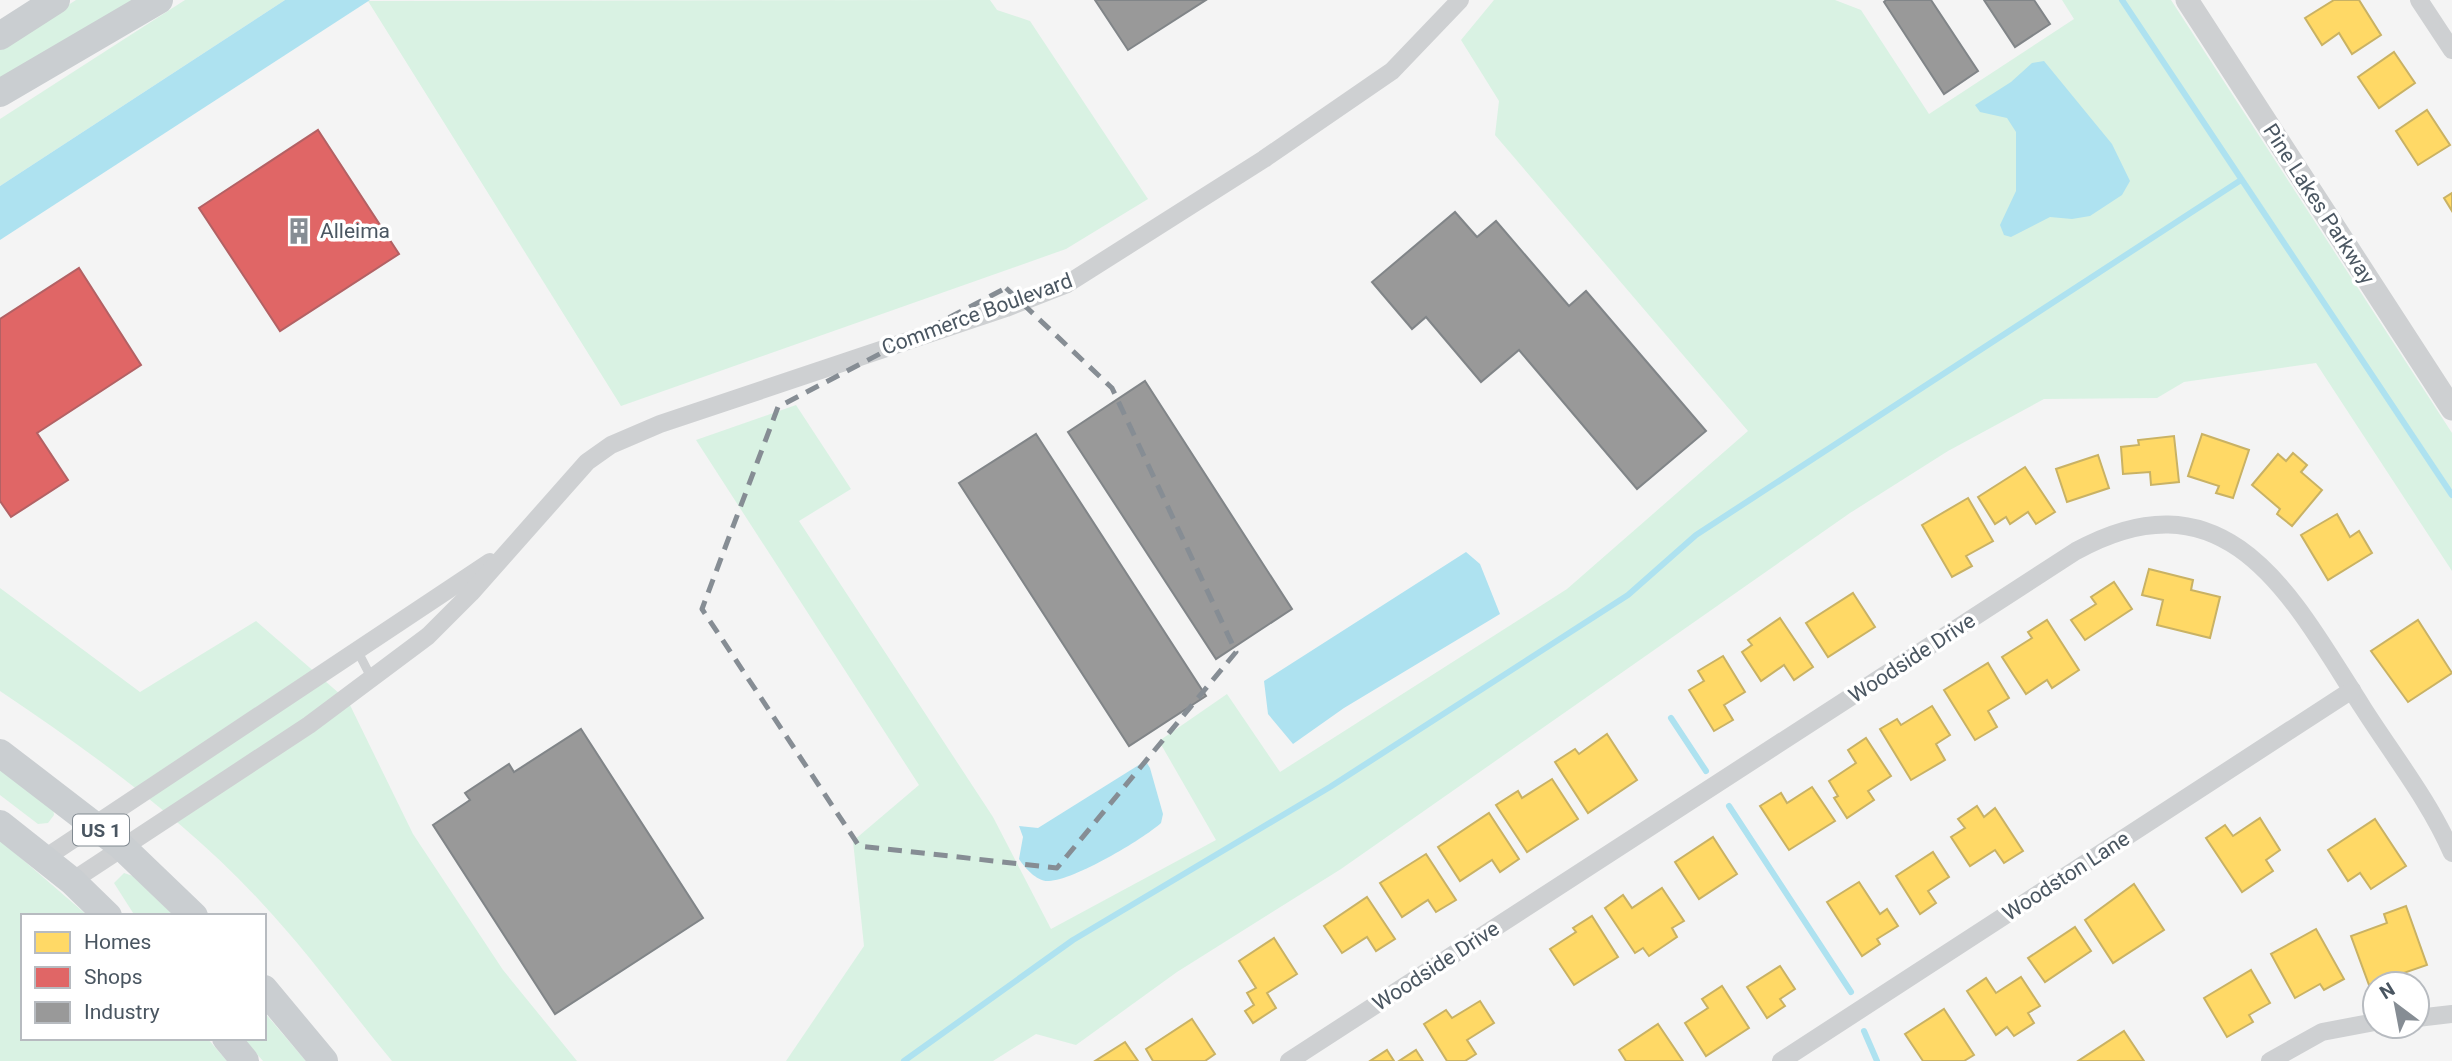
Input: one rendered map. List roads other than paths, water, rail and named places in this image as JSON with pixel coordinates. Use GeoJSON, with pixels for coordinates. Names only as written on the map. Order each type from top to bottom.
{"type":"FeatureCollection","features":[{"type":"Feature","properties":{"kind":"main road"},"geometry":{"type":"LineString","coordinates":[[0,36],[55,0]]}},
{"type":"Feature","properties":{"kind":"main road"},"geometry":{"type":"LineString","coordinates":[[0,93],[159,0]]}},
{"type":"Feature","properties":{"kind":"main road","name":"US 1"},"geometry":{"type":"LineString","coordinates":[[0,752],[121,846],[192,914]]}},
{"type":"Feature","properties":{"kind":"main road","name":"US 1"},"geometry":{"type":"LineString","coordinates":[[0,824],[45,858],[106,914]]}},
{"type":"Feature","properties":{"kind":"main road"},"geometry":{"type":"LineString","coordinates":[[266,991],[324,1061]]}},
{"type":"Feature","properties":{"kind":"main road"},"geometry":{"type":"LineString","coordinates":[[228,1040],[245,1061]]}},
{"type":"Feature","properties":{"kind":"street","name":"Commerce Boulevard"},"geometry":{"type":"LineString","coordinates":[[504,552],[587,462],[611,444],[660,424],[1006,308],[1083,275],[1264,159],[1392,71],[1460,0]]}},
{"type":"Feature","properties":{"kind":"street","name":"Pine Lakes Parkway"},"geometry":{"type":"LineString","coordinates":[[2187,0],[2452,409]]}},
{"type":"Feature","properties":{"kind":"street"},"geometry":{"type":"LineString","coordinates":[[2419,0],[2452,50]]}},
{"type":"Feature","properties":{"kind":"street","name":"Woodside Drive"},"geometry":{"type":"LineString","coordinates":[[1289,1061],[2076,551],[2105,536],[2141,527],[2176,527],[2208,534],[2239,548],[2265,567],[2282,586],[2352,690],[2438,824],[2452,853]]}},
{"type":"Feature","properties":{"kind":"street"},"geometry":{"type":"LineString","coordinates":[[45,858],[504,552]]}},
{"type":"Feature","properties":{"kind":"street"},"geometry":{"type":"LineString","coordinates":[[72,881],[372,680],[442,623],[504,552]]}},
{"type":"Feature","properties":{"kind":"street","name":"Woodston Lane"},"geometry":{"type":"LineString","coordinates":[[1781,1061],[2352,690]]}},
{"type":"Feature","properties":{"kind":"street"},"geometry":{"type":"LineString","coordinates":[[2431,1016],[2452,1014]]}},
{"type":"Feature","properties":{"kind":"street"},"geometry":{"type":"LineString","coordinates":[[2270,1061],[2322,1032],[2361,1025]]}},
{"type":"Feature","properties":{"kind":"lane"},"geometry":{"type":"LineString","coordinates":[[357,650],[372,680]]}},
{"type":"Feature","properties":{"kind":"water"},"geometry":{"type":"Polygon","coordinates":[[[285,0],[370,0],[0,240],[0,186],[285,0]]]}},
{"type":"Feature","properties":{"kind":"water"},"geometry":{"type":"Polygon","coordinates":[[[2044,61],[2112,144],[2130,181],[2122,195],[2090,216],[2072,219],[2050,217],[2011,237],[2004,235],[2000,225],[2016,191],[2016,132],[2007,118],[1980,112],[1975,105],[2011,82],[2032,63],[2044,61]]]}},
{"type":"Feature","properties":{"kind":"water"},"geometry":{"type":"Polygon","coordinates":[[[1466,552],[1480,564],[1500,614],[1344,708],[1293,744],[1268,714],[1264,681],[1466,552]]]}},
{"type":"Feature","properties":{"kind":"water"},"geometry":{"type":"Polygon","coordinates":[[[1142,763],[1147,763],[1150,768],[1163,814],[1161,823],[1124,849],[1060,879],[1045,881],[1028,870],[1019,859],[1023,837],[1019,826],[1038,828],[1142,763]]]}},
{"type":"Feature","properties":{"kind":"waterway"},"geometry":{"type":"LineString","coordinates":[[2122,0],[2452,495]]}},
{"type":"Feature","properties":{"kind":"waterway"},"geometry":{"type":"LineString","coordinates":[[904,1061],[1073,940],[1330,787],[1628,595],[1696,535],[2241,180]]}},
{"type":"Feature","properties":{"kind":"waterway"},"geometry":{"type":"LineString","coordinates":[[1671,718],[1706,771]]}},
{"type":"Feature","properties":{"kind":"waterway"},"geometry":{"type":"LineString","coordinates":[[1729,806],[1851,992]]}},
{"type":"Feature","properties":{"kind":"waterway"},"geometry":{"type":"LineString","coordinates":[[1864,1031],[1877,1061]]}},
{"type":"Feature","properties":{"kind":"place","name":"Alleima"},"geometry":{"type":"Point","coordinates":[299,231]}}]}
